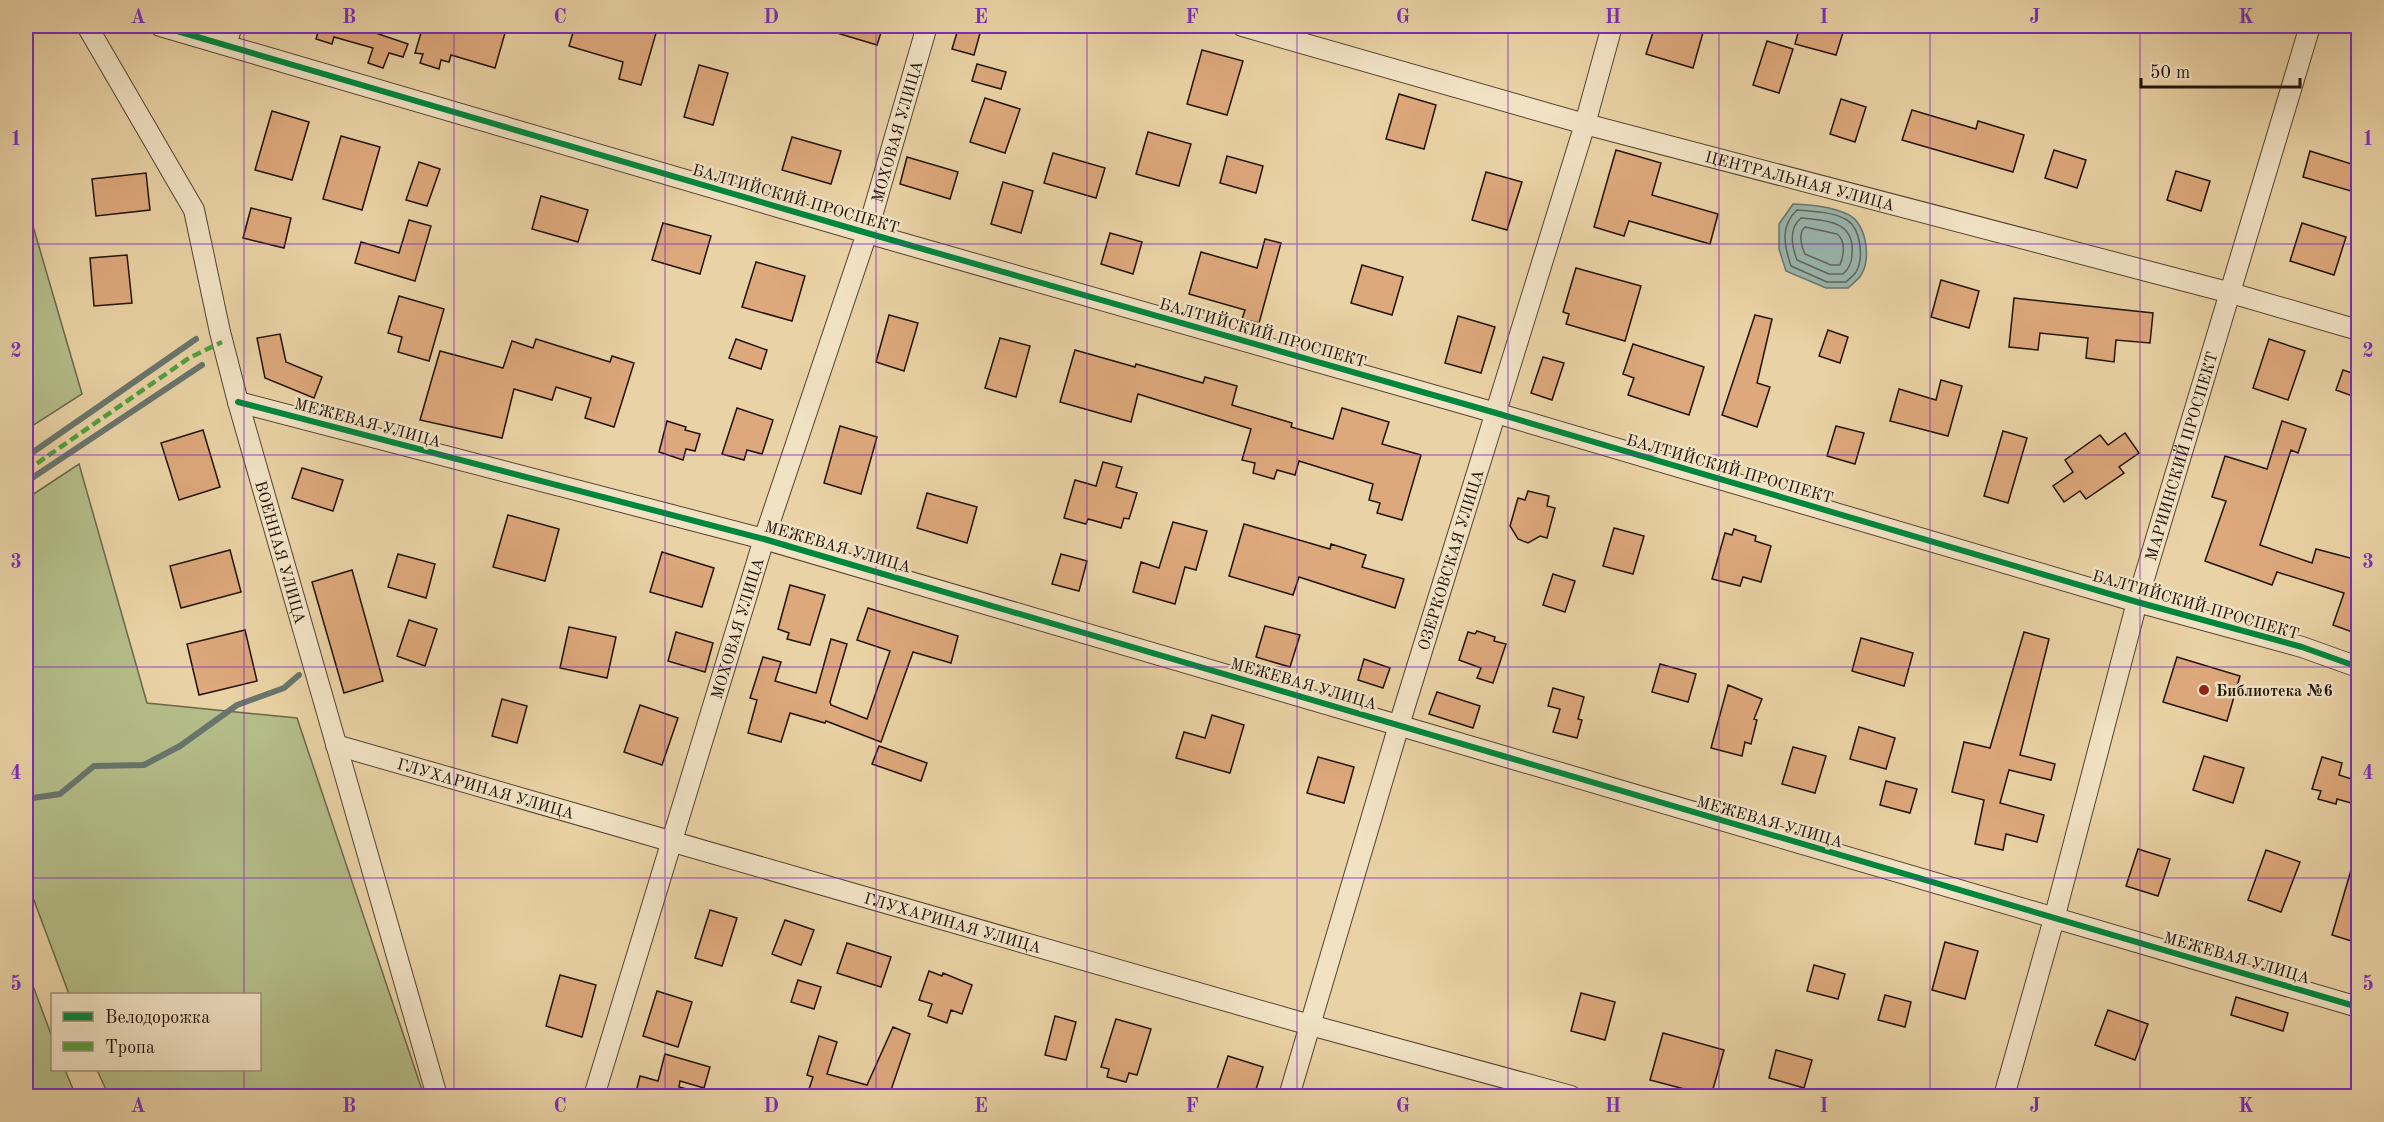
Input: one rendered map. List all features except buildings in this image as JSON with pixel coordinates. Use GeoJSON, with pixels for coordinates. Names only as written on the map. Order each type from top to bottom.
{"type":"FeatureCollection","features":[{"type":"Feature","properties":{"kind":"street","name":"ВОЕННАЯ УЛИЦА"},"geometry":{"type":"LineString","coordinates":[[87,26],[194,210],[220,332],[238,402],[437,1096]]}},
{"type":"Feature","properties":{"kind":"street","name":"БАЛТИЙСКИЙ ПРОСПЕКТ"},"geometry":{"type":"LineString","coordinates":[[160,26],[867,233],[1496,413],[2137,602],[2302,647],[2358,667]]}},
{"type":"Feature","properties":{"kind":"street"},"geometry":{"type":"LineString","coordinates":[[226,45],[232,26]]}},
{"type":"Feature","properties":{"kind":"street","name":"МОХОВАЯ УЛИЦА"},"geometry":{"type":"LineString","coordinates":[[594,1096],[764,538],[867,233],[927,26]]}},
{"type":"Feature","properties":{"kind":"street","name":"ЦЕНТРАЛЬНАЯ УЛИЦА"},"geometry":{"type":"LineString","coordinates":[[1242,26],[1585,124],[2231,293],[2358,330]]}},
{"type":"Feature","properties":{"kind":"street","name":"ОЗЕРКОВСКАЯ УЛИЦА"},"geometry":{"type":"LineString","coordinates":[[1289,1096],[1399,725],[1585,124],[1612,26]]}},
{"type":"Feature","properties":{"kind":"street","name":"МАРИИНСКИЙ ПРОСПЕКТ"},"geometry":{"type":"LineString","coordinates":[[2004,1096],[2054,919],[2137,602],[2310,26]]}},
{"type":"Feature","properties":{"kind":"street","name":"МЕЖЕВАЯ УЛИЦА"},"geometry":{"type":"LineString","coordinates":[[238,402],[764,538],[2054,919],[2358,1006]]}},
{"type":"Feature","properties":{"kind":"street","name":"ГЛУХАРИНАЯ УЛИЦА"},"geometry":{"type":"LineString","coordinates":[[336,745],[1310,1025],[1571,1096]]}},
{"type":"Feature","properties":{"kind":"green space"},"geometry":{"type":"Polygon","coordinates":[[[26,202],[82,394],[26,430],[26,202]]]}},
{"type":"Feature","properties":{"kind":"green space"},"geometry":{"type":"Polygon","coordinates":[[[79,464],[147,703],[297,718],[424,1096],[109,1096],[97,1071],[261,1071],[261,993],[69,993],[26,879],[26,499],[79,464]]]}},
{"type":"Feature","properties":{"kind":"green space"},"geometry":{"type":"Polygon","coordinates":[[[26,967],[51,1034],[51,1071],[65,1071],[76,1096],[26,1096],[26,967]]]}},
{"type":"Feature","properties":{"kind":"water"},"geometry":{"type":"Polygon","coordinates":[[[1793,204],[1834,209],[1854,218],[1859,224],[1865,241],[1866,260],[1861,275],[1848,288],[1826,288],[1786,271],[1779,249],[1779,224],[1793,204]]]}},
{"type":"Feature","properties":{"kind":"waterway"},"geometry":{"type":"LineString","coordinates":[[26,457],[196,339]]}},
{"type":"Feature","properties":{"kind":"waterway"},"geometry":{"type":"LineString","coordinates":[[32,478],[202,365]]}},
{"type":"Feature","properties":{"kind":"waterway"},"geometry":{"type":"LineString","coordinates":[[26,799],[60,794],[94,766],[144,765],[180,746],[237,705],[284,688],[299,675]]}},
{"type":"Feature","properties":{"kind":"marked path"},"geometry":{"type":"LineString","coordinates":[[26,471],[189,358],[222,342]]}},
{"type":"Feature","properties":{"kind":"cycle path"},"geometry":{"type":"LineString","coordinates":[[160,26],[867,233],[1496,413],[2137,602],[2302,647],[2358,667]]}},
{"type":"Feature","properties":{"kind":"cycle path"},"geometry":{"type":"LineString","coordinates":[[238,402],[764,539],[2358,1007]]}},
{"type":"Feature","properties":{"kind":"place","name":"Библиотека №6"},"geometry":{"type":"Point","coordinates":[2204,690]}}]}
